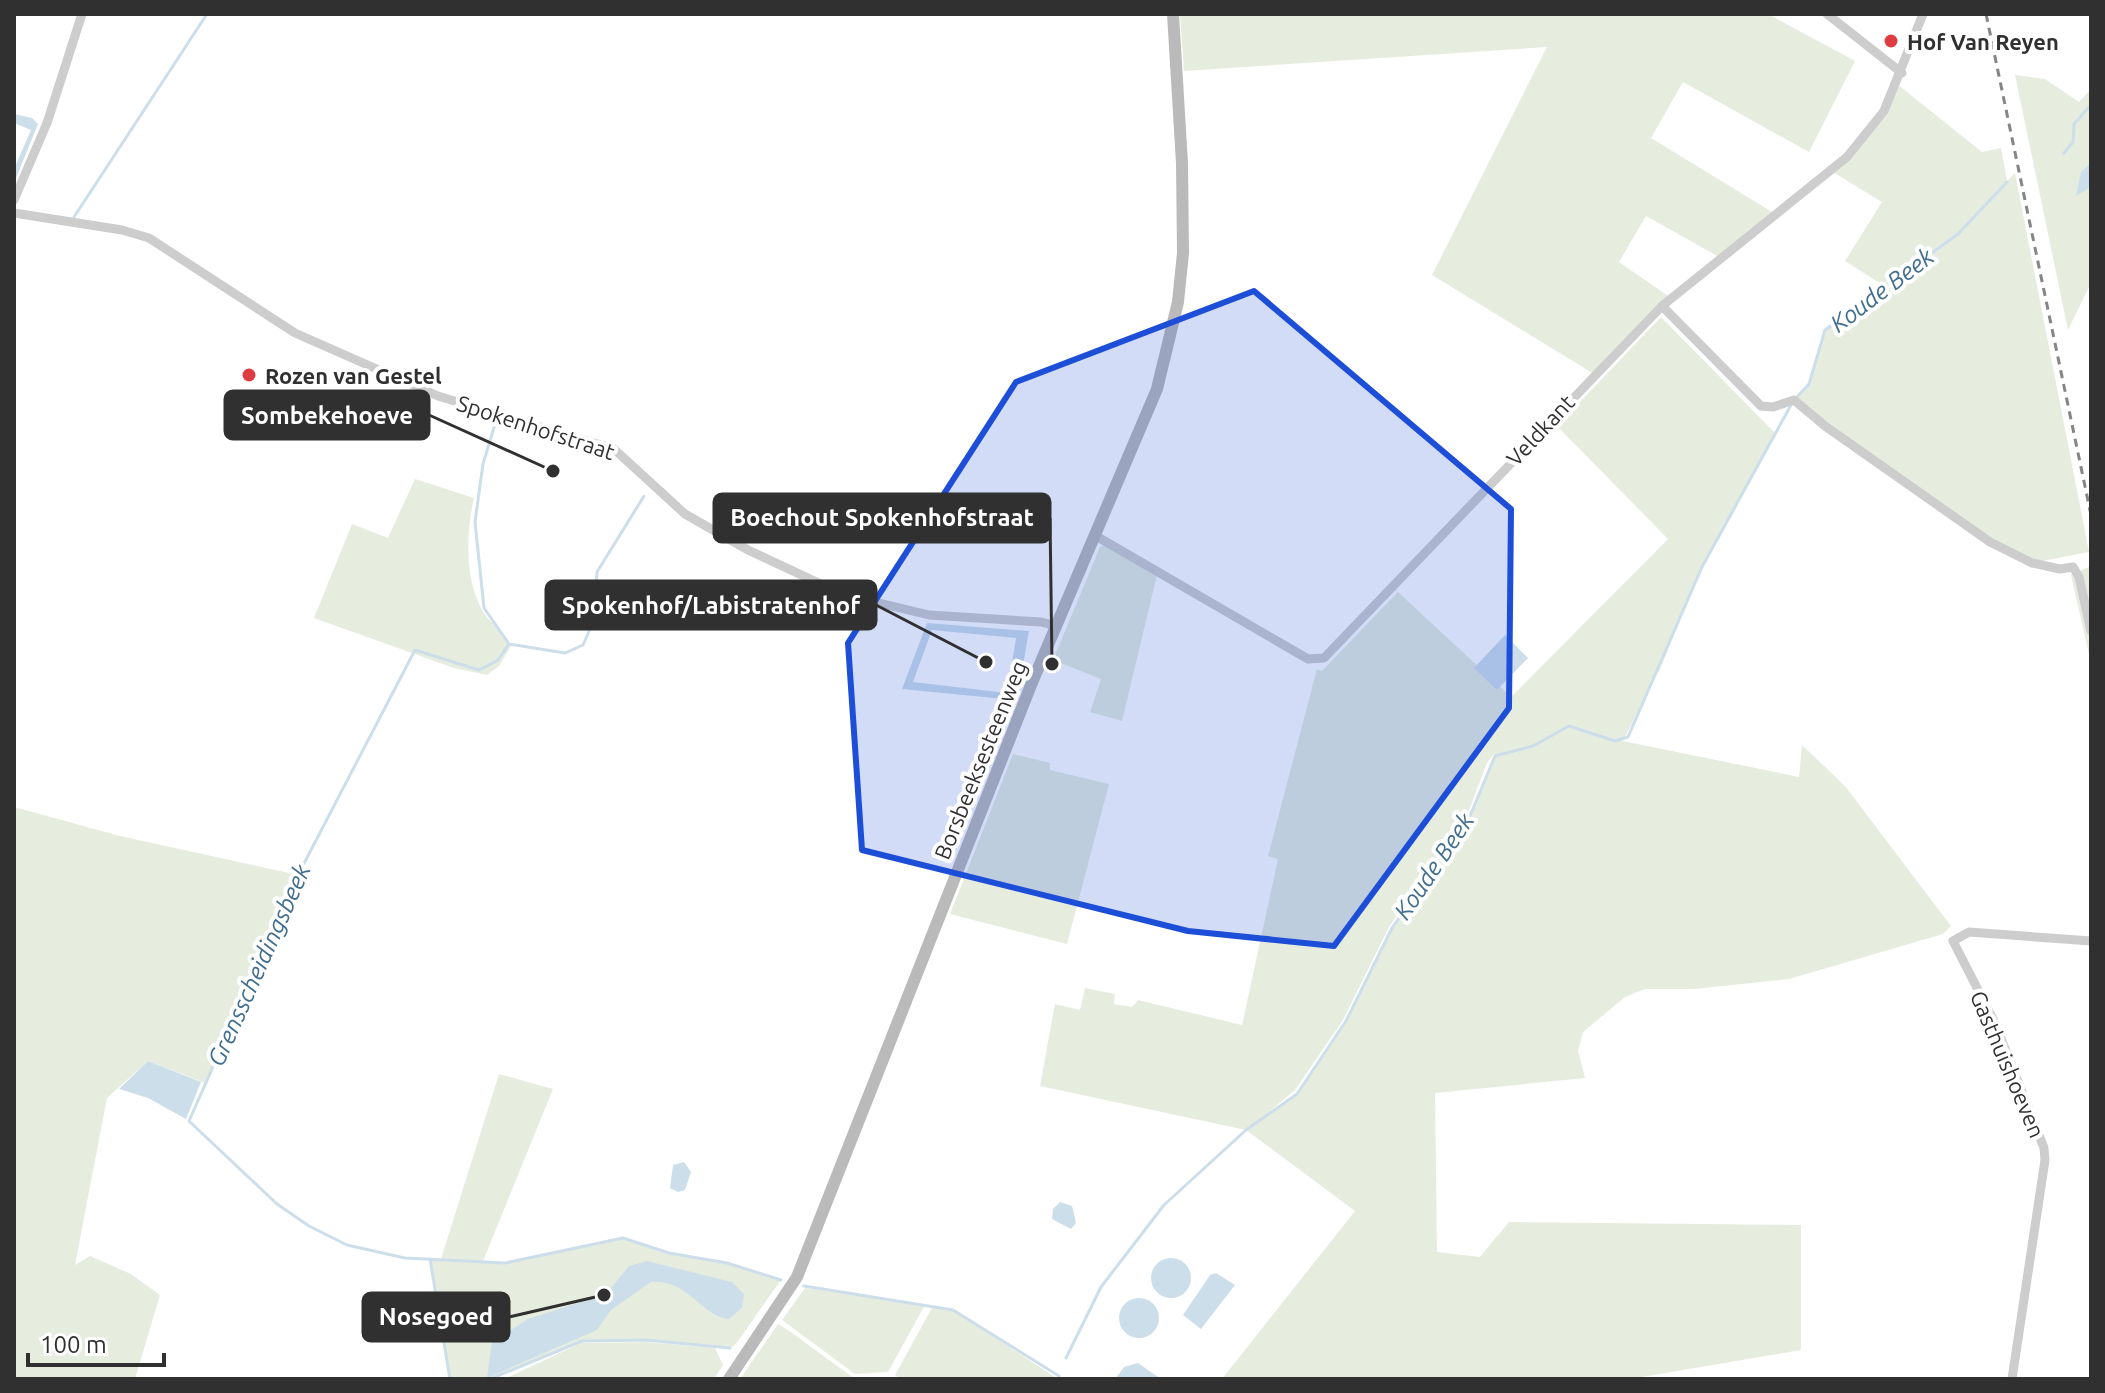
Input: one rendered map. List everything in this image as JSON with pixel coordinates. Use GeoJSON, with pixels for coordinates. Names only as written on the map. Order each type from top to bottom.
{"type":"FeatureCollection","features":[{"type":"Feature","properties":{"kind":"street"},"geometry":{"type":"LineString","coordinates":[[14,200],[47,123],[82,14]]}},
{"type":"Feature","properties":{"kind":"street","name":"Borsbeeksesteenweg"},"geometry":{"type":"LineString","coordinates":[[729,1379],[797,1277],[1057,626],[1157,389],[1178,302],[1183,253],[1182,163],[1173,14]]}},
{"type":"Feature","properties":{"kind":"street"},"geometry":{"type":"LineString","coordinates":[[1827,14],[1902,73]]}},
{"type":"Feature","properties":{"kind":"street","name":"Veldkant"},"geometry":{"type":"LineString","coordinates":[[1096,536],[1308,659],[1324,658],[1662,306],[1847,157],[1884,111],[1902,73],[1923,14]]}},
{"type":"Feature","properties":{"kind":"street","name":"Spokenhofstraat"},"geometry":{"type":"LineString","coordinates":[[14,213],[122,230],[149,238],[295,333],[438,396],[614,449],[623,454],[665,499],[685,514],[748,550],[842,594],[929,615],[1041,622],[1057,626]]}},
{"type":"Feature","properties":{"kind":"street"},"geometry":{"type":"LineString","coordinates":[[1662,306],[1761,406],[1773,407],[1794,400],[1825,426],[1990,542],[2032,563],[2060,569],[2073,567],[2079,577],[2091,631]]}},
{"type":"Feature","properties":{"kind":"street","name":"Gasthuishoeven"},"geometry":{"type":"LineString","coordinates":[[2012,1379],[2045,1160],[2044,1148],[1995,1023],[1953,941],[1969,932],[2091,941]]}},
{"type":"Feature","properties":{"kind":"highlighted area"},"geometry":{"type":"Polygon","coordinates":[[[1254,291],[1511,509],[1509,708],[1334,946],[1188,931],[862,850],[848,643],[1016,382],[1254,291]]]}},
{"type":"Feature","properties":{"kind":"shaded area"},"geometry":{"type":"Polygon","coordinates":[[[1180,14],[1768,14],[1855,61],[1809,152],[1683,82],[1651,138],[1777,215],[1719,257],[1646,216],[1619,262],[1671,298],[1594,374],[1432,275],[1547,47],[1184,71],[1180,14]]]}},
{"type":"Feature","properties":{"kind":"shaded area"},"geometry":{"type":"Polygon","coordinates":[[[2015,75],[2045,79],[2079,102],[2091,89],[2091,283],[2068,330],[2015,75]]]}},
{"type":"Feature","properties":{"kind":"shaded area"},"geometry":{"type":"Polygon","coordinates":[[[1897,84],[1982,152],[2001,148],[2007,181],[2015,173],[2089,552],[2032,563],[2016,556],[1794,400],[1809,384],[1825,330],[1884,286],[1845,261],[1882,202],[1831,171],[1847,157],[1897,84]]]}},
{"type":"Feature","properties":{"kind":"shaded area"},"geometry":{"type":"Polygon","coordinates":[[[1661,317],[1776,434],[1702,567],[1662,664],[1623,741],[1799,777],[1802,745],[1845,786],[1951,926],[1943,934],[1789,979],[1694,989],[1645,989],[1625,997],[1583,1032],[1578,1051],[1585,1078],[1435,1093],[1437,1252],[1480,1257],[1509,1222],[1801,1225],[1801,1350],[1630,1379],[1222,1379],[1355,1211],[1246,1130],[1040,1086],[1055,1004],[1080,1010],[1085,988],[1115,994],[1114,1004],[1132,1007],[1138,1000],[1242,1025],[1278,859],[1268,856],[1317,669],[1322,671],[1398,592],[1511,697],[1668,539],[1557,426],[1661,317]],[[1494,754],[1487,763],[1468,813],[1389,927],[1343,1020],[1295,1090],[1264,1116],[1297,1094],[1346,1021],[1392,928],[1470,816],[1494,754]]]}},
{"type":"Feature","properties":{"kind":"shaded area"},"geometry":{"type":"Polygon","coordinates":[[[415,479],[474,498],[468,541],[473,586],[484,613],[511,646],[499,666],[487,675],[454,668],[314,618],[352,524],[388,538],[415,479]]]}},
{"type":"Feature","properties":{"kind":"shaded area"},"geometry":{"type":"Polygon","coordinates":[[[1106,545],[1157,575],[1122,721],[1090,712],[1101,679],[1053,660],[1100,547],[1106,545]]]}},
{"type":"Feature","properties":{"kind":"shaded area"},"geometry":{"type":"Polygon","coordinates":[[[2091,566],[2091,663],[2071,575],[2091,566]]]}},
{"type":"Feature","properties":{"kind":"shaded area"},"geometry":{"type":"Polygon","coordinates":[[[1013,754],[1050,763],[1050,770],[1109,784],[1067,944],[950,914],[1013,754]]]}},
{"type":"Feature","properties":{"kind":"shaded area"},"geometry":{"type":"Polygon","coordinates":[[[14,807],[120,836],[298,875],[205,1083],[148,1061],[107,1098],[75,1265],[90,1256],[131,1274],[160,1295],[135,1379],[14,1379],[14,807]]]}},
{"type":"Feature","properties":{"kind":"shaded area"},"geometry":{"type":"Polygon","coordinates":[[[499,1074],[553,1089],[483,1261],[505,1263],[623,1238],[669,1253],[727,1263],[781,1280],[735,1345],[730,1348],[646,1340],[582,1341],[490,1379],[450,1379],[430,1259],[441,1259],[499,1074]]]}},
{"type":"Feature","properties":{"kind":"shaded area"},"geometry":{"type":"Polygon","coordinates":[[[805,1288],[925,1305],[888,1372],[855,1374],[782,1320],[805,1288]]]}},
{"type":"Feature","properties":{"kind":"shaded area"},"geometry":{"type":"Polygon","coordinates":[[[933,1306],[953,1310],[1058,1379],[900,1379],[895,1375],[933,1306]]]}},
{"type":"Feature","properties":{"kind":"shaded area"},"geometry":{"type":"Polygon","coordinates":[[[778,1324],[788,1330],[855,1379],[740,1379],[778,1324]]]}},
{"type":"Feature","properties":{"kind":"shaded area"},"geometry":{"type":"Polygon","coordinates":[[[647,1342],[715,1348],[723,1365],[714,1379],[504,1379],[581,1343],[647,1342]]]}},
{"type":"Feature","properties":{"kind":"water"},"geometry":{"type":"Polygon","coordinates":[[[14,114],[32,118],[38,124],[14,183],[14,169],[31,130],[14,123],[14,114]]]}},
{"type":"Feature","properties":{"kind":"water"},"geometry":{"type":"Polygon","coordinates":[[[2091,163],[2091,187],[2076,196],[2081,172],[2091,163]]]}},
{"type":"Feature","properties":{"kind":"water"},"geometry":{"type":"Polygon","coordinates":[[[927,623],[1029,631],[1023,665],[1012,663],[1016,638],[932,630],[913,682],[1007,693],[1012,668],[1023,670],[1014,700],[902,689],[927,623]]]}},
{"type":"Feature","properties":{"kind":"water"},"geometry":{"type":"Polygon","coordinates":[[[1505,635],[1528,658],[1497,690],[1474,668],[1505,635]]]}},
{"type":"Feature","properties":{"kind":"water"},"geometry":{"type":"Polygon","coordinates":[[[148,1061],[201,1082],[186,1119],[148,1098],[119,1089],[148,1061]]]}},
{"type":"Feature","properties":{"kind":"water"},"geometry":{"type":"Polygon","coordinates":[[[684,1162],[691,1172],[685,1190],[678,1192],[670,1188],[673,1165],[684,1162]]]}},
{"type":"Feature","properties":{"kind":"water"},"geometry":{"type":"Polygon","coordinates":[[[1060,1202],[1072,1206],[1076,1223],[1071,1229],[1052,1219],[1053,1209],[1060,1202]]]}},
{"type":"Feature","properties":{"kind":"water"},"geometry":{"type":"Polygon","coordinates":[[[1171,1258],[1185,1264],[1191,1278],[1185,1292],[1171,1298],[1157,1292],[1151,1278],[1157,1264],[1171,1258]]]}},
{"type":"Feature","properties":{"kind":"water"},"geometry":{"type":"Polygon","coordinates":[[[647,1261],[732,1282],[744,1294],[742,1308],[729,1319],[719,1317],[675,1286],[651,1282],[611,1310],[597,1330],[487,1378],[492,1342],[528,1319],[606,1294],[629,1266],[647,1261]]]}},
{"type":"Feature","properties":{"kind":"water"},"geometry":{"type":"Polygon","coordinates":[[[1216,1273],[1235,1285],[1201,1329],[1183,1315],[1210,1275],[1216,1273]]]}},
{"type":"Feature","properties":{"kind":"water"},"geometry":{"type":"Polygon","coordinates":[[[1139,1298],[1153,1304],[1159,1318],[1153,1332],[1139,1338],[1125,1332],[1119,1318],[1125,1304],[1139,1298]]]}},
{"type":"Feature","properties":{"kind":"water"},"geometry":{"type":"Polygon","coordinates":[[[1138,1363],[1161,1379],[1115,1379],[1124,1367],[1138,1363]]]}},
{"type":"Feature","properties":{"kind":"waterway"},"geometry":{"type":"LineString","coordinates":[[74,217],[207,14]]}},
{"type":"Feature","properties":{"kind":"waterway","name":"Koude Beek"},"geometry":{"type":"LineString","coordinates":[[2064,153],[2073,142],[2074,124],[2091,105]]}},
{"type":"Feature","properties":{"kind":"waterway","name":"Koude Beek"},"geometry":{"type":"LineString","coordinates":[[1795,399],[1809,384],[1825,330],[1958,234],[2007,182]]}},
{"type":"Feature","properties":{"kind":"waterway","name":"Koude Beek"},"geometry":{"type":"LineString","coordinates":[[1066,1358],[1101,1287],[1164,1205],[1246,1130],[1297,1094],[1346,1021],[1392,928],[1470,816],[1495,756],[1533,746],[1569,726],[1615,741],[1628,737],[1702,567],[1791,405]]}},
{"type":"Feature","properties":{"kind":"waterway"},"geometry":{"type":"LineString","coordinates":[[495,424],[483,464],[475,522],[484,608],[509,644]]}},
{"type":"Feature","properties":{"kind":"waterway"},"geometry":{"type":"LineString","coordinates":[[509,644],[565,653],[583,645],[594,620],[597,572],[644,496]]}},
{"type":"Feature","properties":{"kind":"waterway","name":"Grensscheidingsbeek"},"geometry":{"type":"LineString","coordinates":[[509,644],[498,660],[479,670],[415,650],[298,875],[189,1121],[277,1204],[309,1226],[347,1245],[405,1258],[505,1263],[623,1238],[669,1253],[727,1263],[781,1280]]}},
{"type":"Feature","properties":{"kind":"waterway"},"geometry":{"type":"LineString","coordinates":[[430,1259],[450,1379]]}},
{"type":"Feature","properties":{"kind":"waterway"},"geometry":{"type":"LineString","coordinates":[[804,1286],[953,1310],[1059,1376]]}},
{"type":"Feature","properties":{"kind":"waterway"},"geometry":{"type":"LineString","coordinates":[[490,1379],[582,1341],[646,1340],[730,1348]]}},
{"type":"Feature","properties":{"kind":"railway"},"geometry":{"type":"LineString","coordinates":[[1986,14],[2091,515]]}},
{"type":"Feature","properties":{"kind":"place","name":"Hof Van Reyen"},"geometry":{"type":"Point","coordinates":[1891,41]}},
{"type":"Feature","properties":{"kind":"place","name":"Rozen van Gestel"},"geometry":{"type":"Point","coordinates":[249,375]}},
{"type":"Feature","properties":{"kind":"place","name":"Sombekehoeve"},"geometry":{"type":"Point","coordinates":[553,471]}},
{"type":"Feature","properties":{"kind":"place","name":"Spokenhof/Labistratenhof"},"geometry":{"type":"Point","coordinates":[986,662]}},
{"type":"Feature","properties":{"kind":"place","name":"Boechout Spokenhofstraat"},"geometry":{"type":"Point","coordinates":[1052,664]}},
{"type":"Feature","properties":{"kind":"place","name":"Nosegoed"},"geometry":{"type":"Point","coordinates":[604,1295]}}]}
